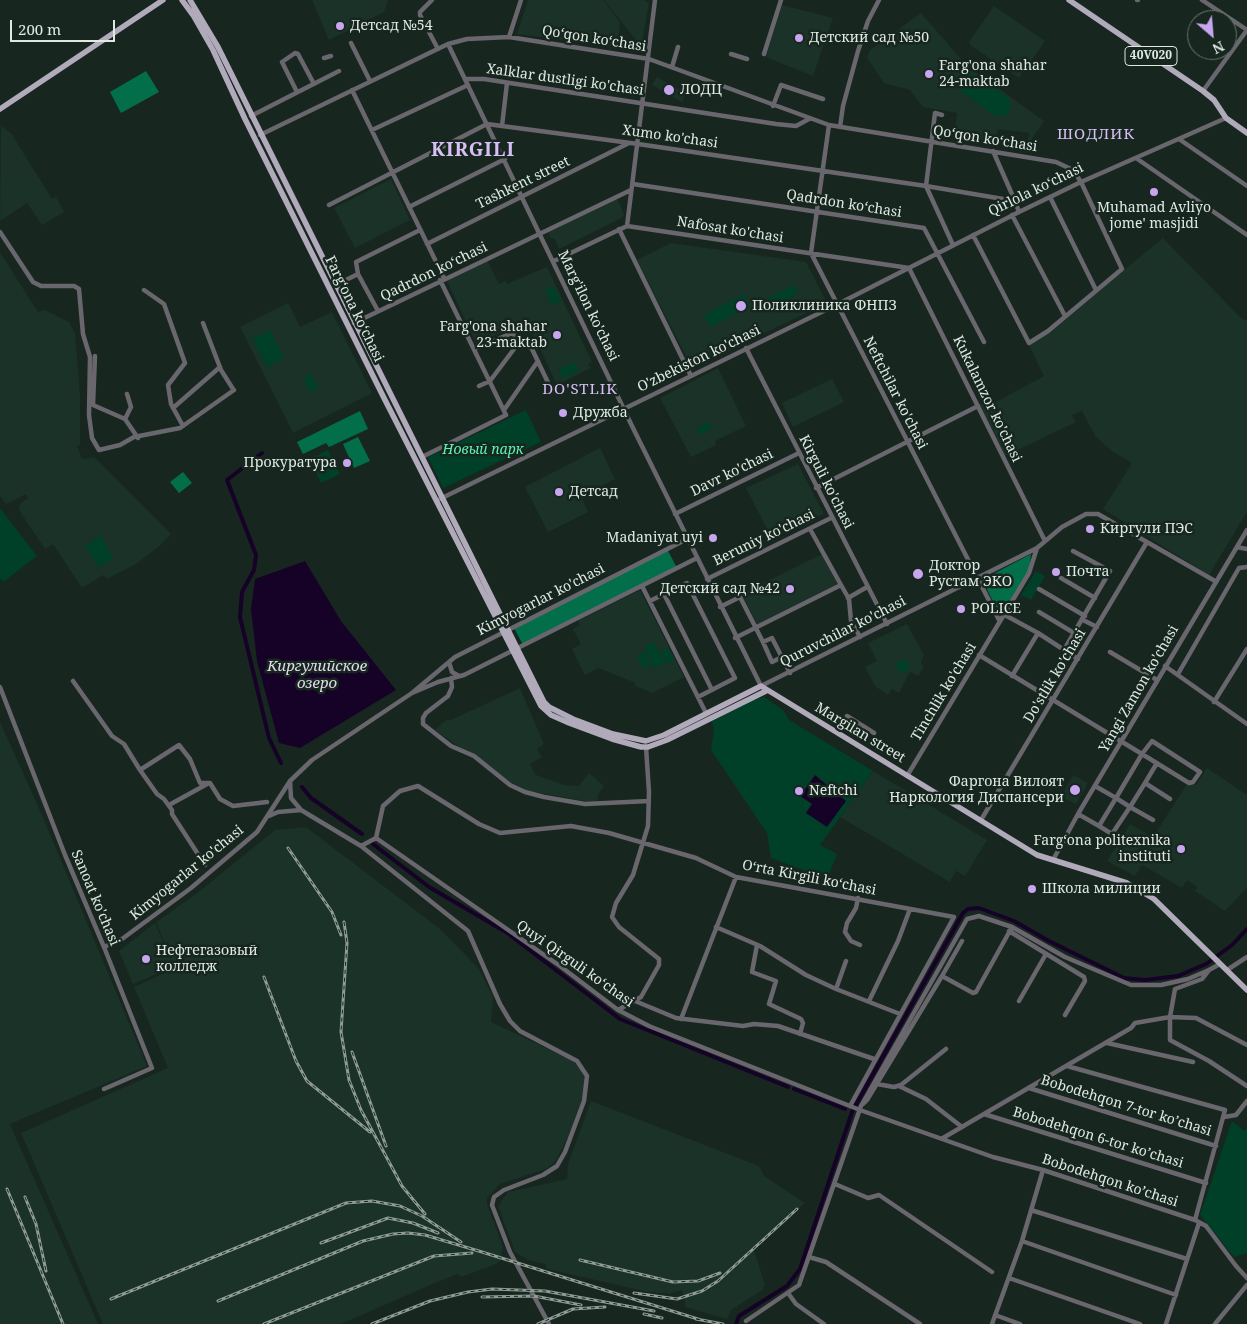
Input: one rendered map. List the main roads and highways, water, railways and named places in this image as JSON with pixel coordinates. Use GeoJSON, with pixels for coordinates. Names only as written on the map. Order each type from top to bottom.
{"type":"FeatureCollection","features":[{"type":"Feature","properties":{"kind":"main road"},"geometry":{"type":"LineString","coordinates":[[0,109],[163,0]]}},
{"type":"Feature","properties":{"kind":"main road","name":"Fargʻona koʻchasi"},"geometry":{"type":"LineString","coordinates":[[182,0],[213,50],[254,138],[505,630]]}},
{"type":"Feature","properties":{"kind":"main road","name":"Fargʻona koʻchasi"},"geometry":{"type":"LineString","coordinates":[[190,0],[218,47],[422,457],[439,499]]}},
{"type":"Feature","properties":{"kind":"main road","name":"40V020"},"geometry":{"type":"LineString","coordinates":[[1069,0],[1203,91],[1214,100],[1226,118],[1247,133]]}},
{"type":"Feature","properties":{"kind":"main road","name":"Quruvchilar ko'chasi"},"geometry":{"type":"LineString","coordinates":[[505,630],[534,695],[547,712],[612,739],[646,747],[665,741],[766,691]]}},
{"type":"Feature","properties":{"kind":"main road","name":"Quruvchilar ko'chasi"},"geometry":{"type":"LineString","coordinates":[[514,650],[549,707],[573,719],[613,734],[646,741],[761,686]]}},
{"type":"Feature","properties":{"kind":"main road","name":"Margilan street"},"geometry":{"type":"LineString","coordinates":[[761,686],[766,691],[1037,855],[1127,884],[1154,899],[1247,990]]}},
{"type":"Feature","properties":{"kind":"water","name":"Киргулийское озеро"},"geometry":{"type":"Polygon","coordinates":[[[305,561],[341,621],[396,690],[300,748],[279,743],[257,661],[251,609],[255,579],[305,561]]]}},
{"type":"Feature","properties":{"kind":"water"},"geometry":{"type":"Polygon","coordinates":[[[815,775],[846,801],[827,827],[806,813],[812,804],[800,796],[815,775]]]}},
{"type":"Feature","properties":{"kind":"waterway"},"geometry":{"type":"LineString","coordinates":[[262,453],[227,480],[256,555],[254,570],[242,592],[240,617],[269,738],[281,763]]}},
{"type":"Feature","properties":{"kind":"waterway"},"geometry":{"type":"LineString","coordinates":[[302,787],[311,798],[362,834]]}},
{"type":"Feature","properties":{"kind":"waterway"},"geometry":{"type":"LineString","coordinates":[[373,844],[429,887],[506,932],[620,1019],[788,1087]]}},
{"type":"Feature","properties":{"kind":"waterway"},"geometry":{"type":"LineString","coordinates":[[736,1324],[739,1316],[787,1286],[800,1269],[852,1112],[963,913],[968,909],[979,908],[1014,921],[1049,941],[1124,978],[1145,980],[1178,976],[1206,964],[1232,945],[1247,929]]}},
{"type":"Feature","properties":{"kind":"waterway"},"geometry":{"type":"LineString","coordinates":[[794,1089],[845,1109]]}},
{"type":"Feature","properties":{"kind":"railway"},"geometry":{"type":"LineString","coordinates":[[288,848],[332,912],[341,935]]}},
{"type":"Feature","properties":{"kind":"railway"},"geometry":{"type":"LineString","coordinates":[[344,922],[347,943],[341,1032],[349,1080],[361,1110],[402,1186],[425,1214]]}},
{"type":"Feature","properties":{"kind":"railway"},"geometry":{"type":"LineString","coordinates":[[264,977],[296,1061],[307,1081],[370,1132]]}},
{"type":"Feature","properties":{"kind":"railway"},"geometry":{"type":"LineString","coordinates":[[352,1052],[386,1146]]}},
{"type":"Feature","properties":{"kind":"railway"},"geometry":{"type":"LineString","coordinates":[[7,1189],[63,1324]]}},
{"type":"Feature","properties":{"kind":"railway"},"geometry":{"type":"LineString","coordinates":[[25,1197],[36,1224],[46,1271]]}},
{"type":"Feature","properties":{"kind":"railway"},"geometry":{"type":"LineString","coordinates":[[111,1299],[346,1203],[372,1201],[400,1206],[422,1216],[461,1242]]}},
{"type":"Feature","properties":{"kind":"railway"},"geometry":{"type":"LineString","coordinates":[[634,1293],[677,1299],[702,1291],[718,1281],[797,1209]]}},
{"type":"Feature","properties":{"kind":"railway"},"geometry":{"type":"LineString","coordinates":[[321,1243],[388,1218],[413,1223],[438,1233]]}},
{"type":"Feature","properties":{"kind":"railway"},"geometry":{"type":"LineString","coordinates":[[218,1301],[363,1241],[393,1234],[408,1233],[425,1235],[701,1320]]}},
{"type":"Feature","properties":{"kind":"railway"},"geometry":{"type":"LineString","coordinates":[[264,1324],[434,1256],[472,1253]]}},
{"type":"Feature","properties":{"kind":"railway"},"geometry":{"type":"LineString","coordinates":[[580,1260],[673,1282],[698,1281],[720,1273]]}},
{"type":"Feature","properties":{"kind":"railway"},"geometry":{"type":"LineString","coordinates":[[372,1324],[430,1301],[468,1292],[492,1289],[545,1291],[654,1311]]}},
{"type":"Feature","properties":{"kind":"railway"},"geometry":{"type":"LineString","coordinates":[[482,1297],[534,1296],[581,1305]]}},
{"type":"Feature","properties":{"kind":"railway"},"geometry":{"type":"LineString","coordinates":[[538,1324],[573,1309],[605,1307]]}},
{"type":"Feature","properties":{"kind":"railway"},"geometry":{"type":"LineString","coordinates":[[644,1314],[662,1318]]}},
{"type":"Feature","properties":{"kind":"railway"},"geometry":{"type":"LineString","coordinates":[[696,1319],[723,1324]]}},
{"type":"Feature","properties":{"kind":"place","name":"Детсад №54"},"geometry":{"type":"Point","coordinates":[340,26]}},
{"type":"Feature","properties":{"kind":"place","name":"Детский сад №50"},"geometry":{"type":"Point","coordinates":[799,38]}},
{"type":"Feature","properties":{"kind":"place","name":"Farg'ona shahar 24-maktab"},"geometry":{"type":"Point","coordinates":[929,74]}},
{"type":"Feature","properties":{"kind":"place","name":"ЛОДЦ"},"geometry":{"type":"Point","coordinates":[669,90]}},
{"type":"Feature","properties":{"kind":"place","name":"Muhamad Avliyo jome' masjidi"},"geometry":{"type":"Point","coordinates":[1154,192]}},
{"type":"Feature","properties":{"kind":"place","name":"Поликлиника ФНПЗ"},"geometry":{"type":"Point","coordinates":[741,306]}},
{"type":"Feature","properties":{"kind":"place","name":"Farg'ona shahar 23-maktab"},"geometry":{"type":"Point","coordinates":[557,335]}},
{"type":"Feature","properties":{"kind":"place","name":"Дружба"},"geometry":{"type":"Point","coordinates":[563,413]}},
{"type":"Feature","properties":{"kind":"place","name":"Прокуратура"},"geometry":{"type":"Point","coordinates":[347,463]}},
{"type":"Feature","properties":{"kind":"place","name":"Детсад"},"geometry":{"type":"Point","coordinates":[559,492]}},
{"type":"Feature","properties":{"kind":"place","name":"Киргули ПЭС"},"geometry":{"type":"Point","coordinates":[1090,529]}},
{"type":"Feature","properties":{"kind":"place","name":"Madaniyat uyi"},"geometry":{"type":"Point","coordinates":[713,538]}},
{"type":"Feature","properties":{"kind":"place","name":"Почта"},"geometry":{"type":"Point","coordinates":[1056,572]}},
{"type":"Feature","properties":{"kind":"place","name":"Доктор Рустам ЭКО"},"geometry":{"type":"Point","coordinates":[918,574]}},
{"type":"Feature","properties":{"kind":"place","name":"Детский сад №42"},"geometry":{"type":"Point","coordinates":[790,589]}},
{"type":"Feature","properties":{"kind":"place","name":"POLICE"},"geometry":{"type":"Point","coordinates":[961,609]}},
{"type":"Feature","properties":{"kind":"place","name":"Фаргона Вилоят Наркология Диспансери"},"geometry":{"type":"Point","coordinates":[1075,790]}},
{"type":"Feature","properties":{"kind":"place","name":"Neftchi"},"geometry":{"type":"Point","coordinates":[799,791]}},
{"type":"Feature","properties":{"kind":"place","name":"Fargʻona politexnika instituti"},"geometry":{"type":"Point","coordinates":[1181,849]}},
{"type":"Feature","properties":{"kind":"place","name":"Школа милиции"},"geometry":{"type":"Point","coordinates":[1032,889]}},
{"type":"Feature","properties":{"kind":"place","name":"Нефтегазовый колледж"},"geometry":{"type":"Point","coordinates":[146,959]}},
{"type":"Feature","properties":{"kind":"district","name":"ШОДЛИК"},"geometry":{"type":"Point","coordinates":[1096,135]}},
{"type":"Feature","properties":{"kind":"district","name":"KIRGILI"},"geometry":{"type":"Point","coordinates":[473,151]}},
{"type":"Feature","properties":{"kind":"district","name":"DO'STLIK"},"geometry":{"type":"Point","coordinates":[580,390]}},
{"type":"Feature","properties":{"kind":"park label","name":"Новый парк"},"geometry":{"type":"Point","coordinates":[483,450]}}]}
